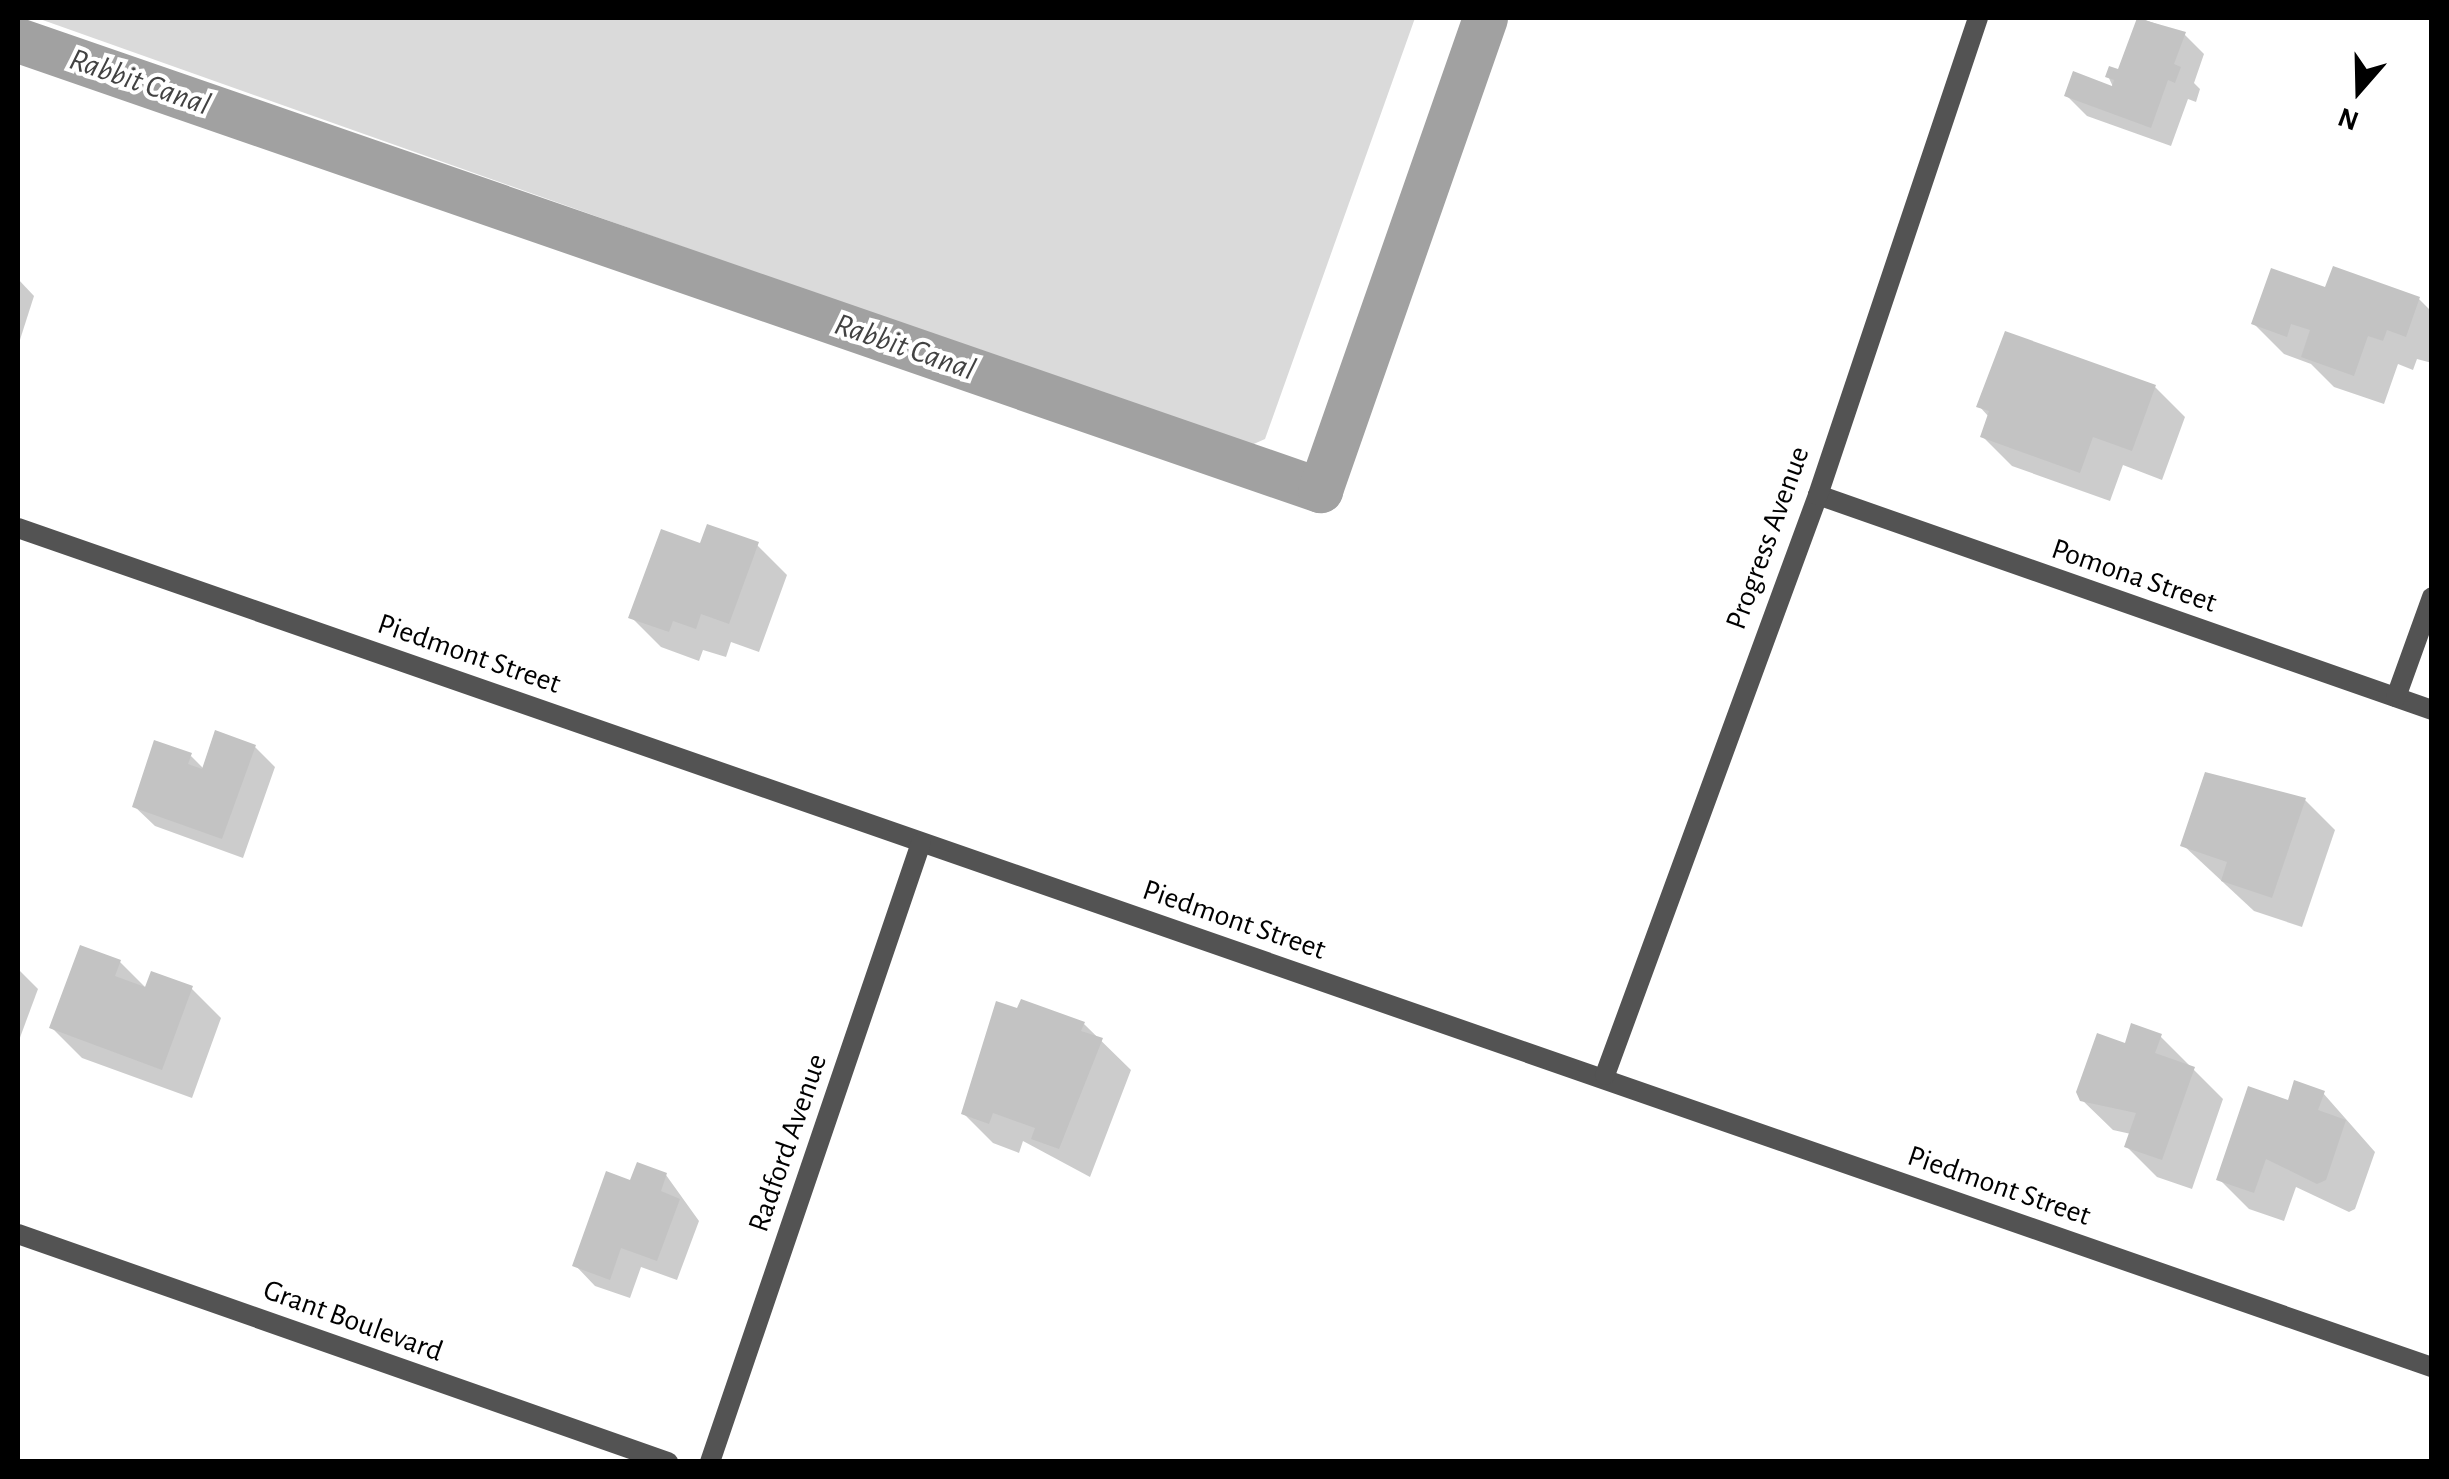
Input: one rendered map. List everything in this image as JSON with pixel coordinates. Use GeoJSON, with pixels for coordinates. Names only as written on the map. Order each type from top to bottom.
{"type":"FeatureCollection","features":[{"type":"Feature","properties":{"kind":"street","name":"Progress Avenue"},"geometry":{"type":"LineString","coordinates":[[1606,1075],[1818,494],[1978,18]]}},
{"type":"Feature","properties":{"kind":"street","name":"Pomona Street"},"geometry":{"type":"LineString","coordinates":[[1818,494],[2432,710]]}},
{"type":"Feature","properties":{"kind":"street","name":"Piedmont Street"},"geometry":{"type":"LineString","coordinates":[[18,528],[922,843],[1606,1075],[2432,1367]]}},
{"type":"Feature","properties":{"kind":"street"},"geometry":{"type":"LineString","coordinates":[[2396,697],[2432,597]]}},
{"type":"Feature","properties":{"kind":"street","name":"Radford Avenue"},"geometry":{"type":"LineString","coordinates":[[710,1462],[922,843]]}},
{"type":"Feature","properties":{"kind":"street","name":"Grant Boulevard"},"geometry":{"type":"LineString","coordinates":[[18,1234],[668,1462]]}},
{"type":"Feature","properties":{"kind":"shaded area"},"geometry":{"type":"Polygon","coordinates":[[[37,18],[1415,18],[1265,439],[1247,447],[37,18]]]}},
{"type":"Feature","properties":{"kind":"building"},"geometry":{"type":"Polygon","coordinates":[[[2137,18],[2186,32],[2174,64],[2181,67],[2175,83],[2168,80],[2151,128],[2064,96],[2073,71],[2112,86],[2114,80],[2105,77],[2109,66],[2118,69],[2137,18]]]}},
{"type":"Feature","properties":{"kind":"building"},"geometry":{"type":"Polygon","coordinates":[[[2333,266],[2420,297],[2406,337],[2387,330],[2383,341],[2368,336],[2354,376],[2301,357],[2310,330],[2291,324],[2287,337],[2251,324],[2271,268],[2325,287],[2333,266]]]}},
{"type":"Feature","properties":{"kind":"building"},"geometry":{"type":"Polygon","coordinates":[[[2005,331],[2156,385],[2132,451],[2093,437],[2080,473],[1980,437],[1989,411],[1976,407],[2005,331]]]}},
{"type":"Feature","properties":{"kind":"building"},"geometry":{"type":"Polygon","coordinates":[[[707,524],[759,542],[729,624],[701,614],[696,629],[673,621],[669,632],[628,618],[661,529],[700,543],[707,524]]]}},
{"type":"Feature","properties":{"kind":"building"},"geometry":{"type":"Polygon","coordinates":[[[215,730],[256,745],[222,839],[132,807],[154,740],[192,753],[188,764],[202,769],[215,730]]]}},
{"type":"Feature","properties":{"kind":"building"},"geometry":{"type":"Polygon","coordinates":[[[2205,772],[2306,798],[2272,898],[2221,881],[2227,862],[2180,846],[2205,772]]]}},
{"type":"Feature","properties":{"kind":"building"},"geometry":{"type":"Polygon","coordinates":[[[80,945],[121,960],[115,976],[145,987],[151,971],[193,986],[162,1070],[49,1028],[80,945]]]}},
{"type":"Feature","properties":{"kind":"building"},"geometry":{"type":"Polygon","coordinates":[[[1021,999],[1085,1022],[1081,1031],[1103,1038],[1059,1149],[1031,1139],[1035,1128],[993,1113],[989,1124],[961,1114],[996,1001],[1017,1008],[1021,999]]]}},
{"type":"Feature","properties":{"kind":"building"},"geometry":{"type":"Polygon","coordinates":[[[2131,1023],[2162,1034],[2155,1053],[2195,1067],[2162,1160],[2124,1147],[2136,1113],[2080,1101],[2076,1092],[2097,1033],[2125,1043],[2131,1023]]]}},
{"type":"Feature","properties":{"kind":"building"},"geometry":{"type":"Polygon","coordinates":[[[2294,1080],[2325,1091],[2318,1110],[2346,1120],[2326,1180],[2317,1184],[2266,1159],[2254,1193],[2216,1180],[2248,1086],[2288,1100],[2294,1080]]]}},
{"type":"Feature","properties":{"kind":"building"},"geometry":{"type":"Polygon","coordinates":[[[637,1162],[667,1173],[661,1191],[680,1199],[657,1261],[621,1248],[610,1280],[572,1266],[606,1171],[630,1180],[637,1162]]]}},
{"type":"Feature","properties":{"kind":"waterway","name":"Rabbit Canal"},"geometry":{"type":"LineString","coordinates":[[18,40],[1320,490],[1485,18]]}}]}
